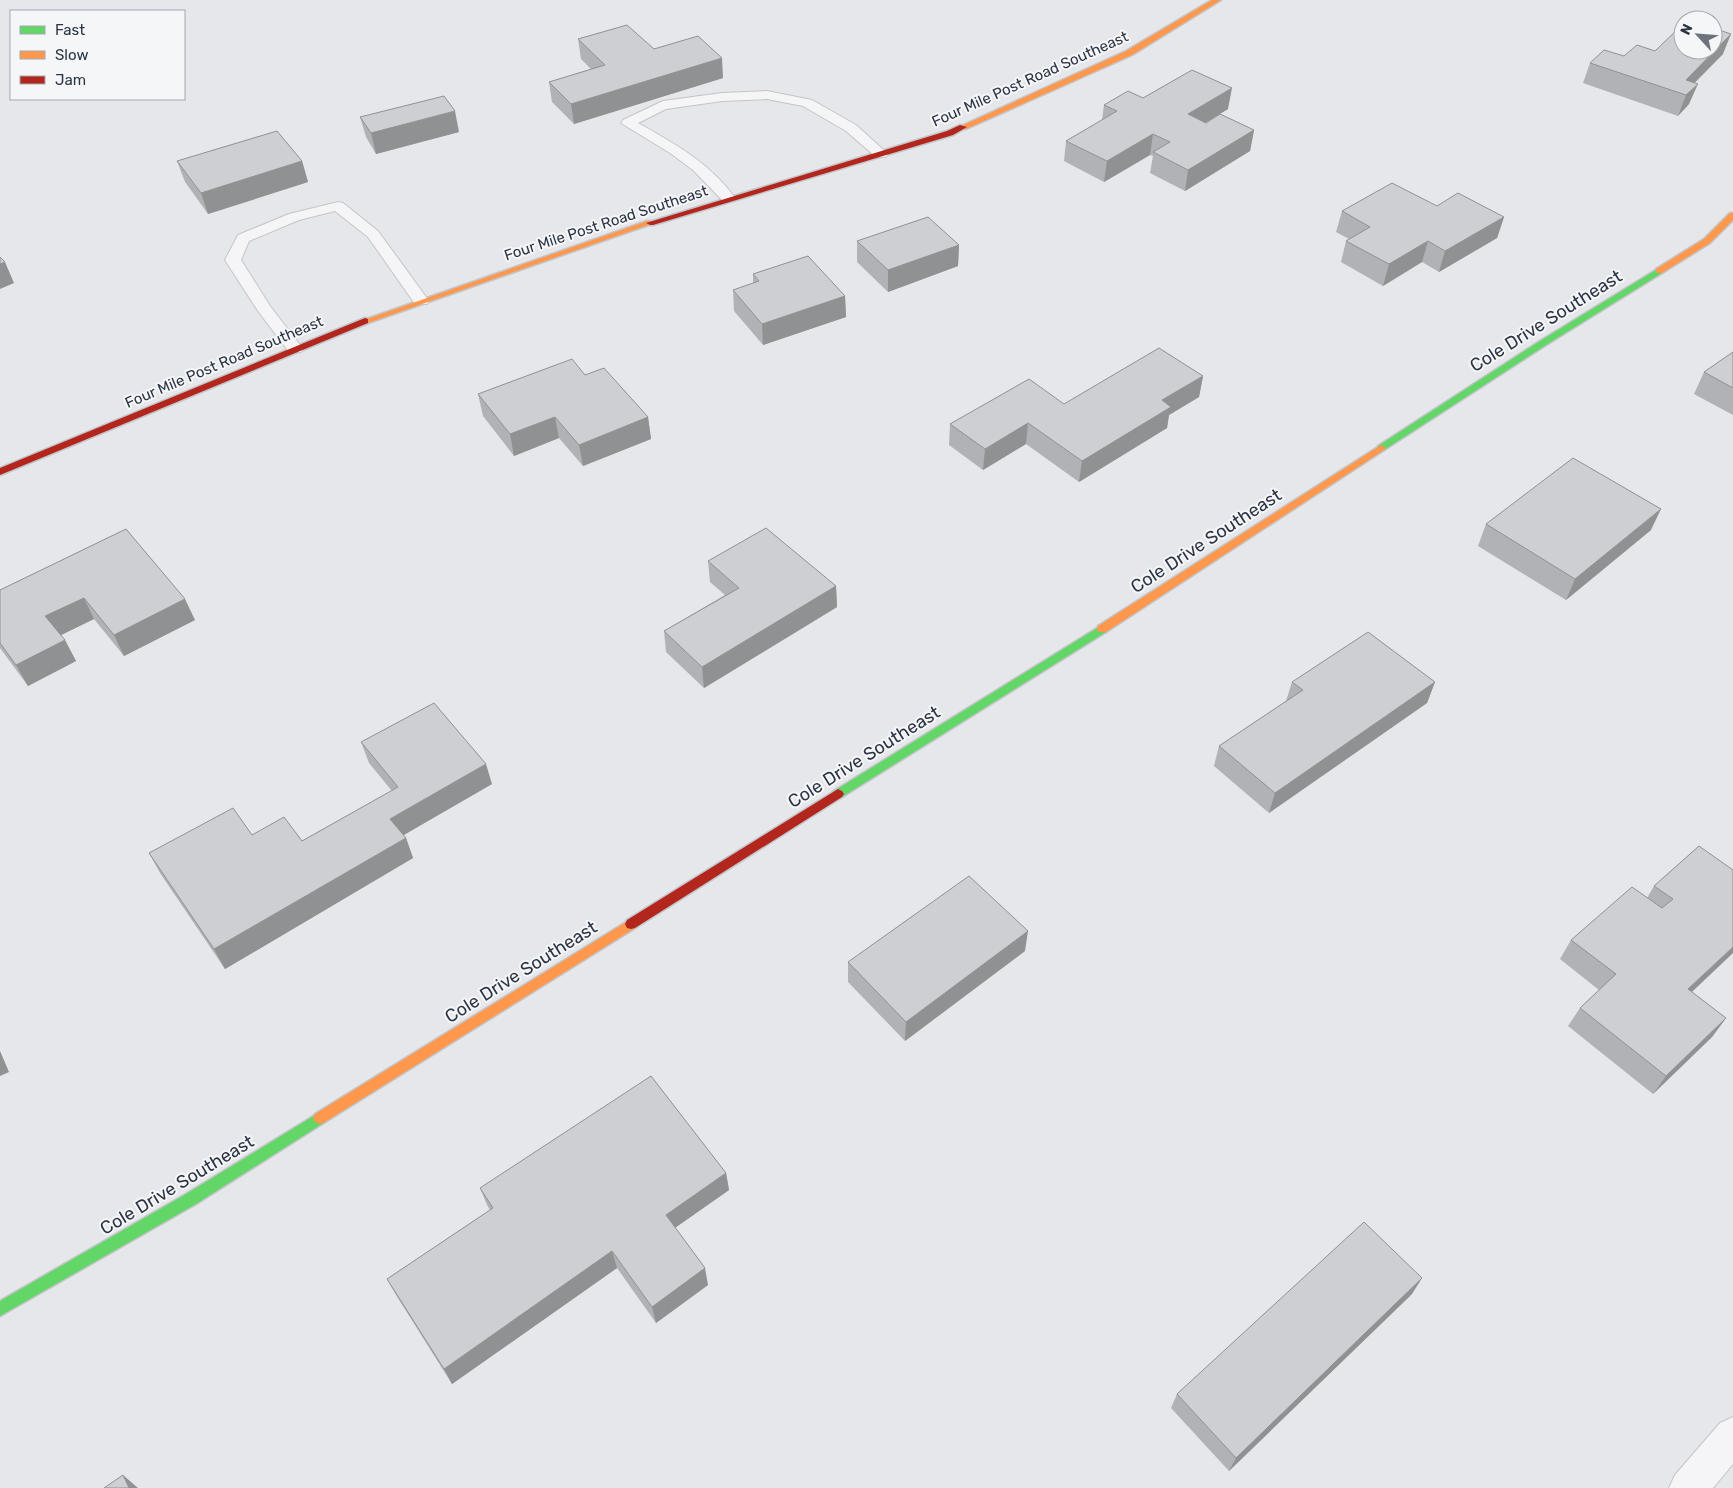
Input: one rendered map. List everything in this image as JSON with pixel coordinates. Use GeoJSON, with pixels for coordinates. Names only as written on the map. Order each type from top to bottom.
{"type":"FeatureCollection","features":[{"type":"Feature","properties":{"kind":"street","name":"Four Mile Post Road Southeast"},"geometry":{"type":"LineString","coordinates":[[0,472],[358,323],[646,224],[950,133],[1129,53],[1218,0]]}},
{"type":"Feature","properties":{"kind":"street","name":"Cole Drive Southeast"},"geometry":{"type":"LineString","coordinates":[[0,1309],[191,1199],[1112,623],[1542,343],[1707,241],[1733,215]]}},
{"type":"Feature","properties":{"kind":"street"},"geometry":{"type":"LineString","coordinates":[[1688,1488],[1733,1436]]}},
{"type":"Feature","properties":{"kind":"lane"},"geometry":{"type":"LineString","coordinates":[[728,198],[698,167],[675,150],[628,123],[663,104],[722,97],[767,95],[807,104],[851,128],[880,154]]}},
{"type":"Feature","properties":{"kind":"lane"},"geometry":{"type":"LineString","coordinates":[[295,349],[264,308],[233,260],[243,238],[294,217],[338,206],[373,234],[421,301]]}},
{"type":"Feature","properties":{"kind":"building"},"geometry":{"type":"Polygon","coordinates":[[[627,25],[654,49],[698,36],[722,58],[571,104],[549,82],[605,65],[578,39],[627,25]]]}},
{"type":"Feature","properties":{"kind":"building"},"geometry":{"type":"Polygon","coordinates":[[[1723,31],[1731,34],[1723,42],[1723,31]]]}},
{"type":"Feature","properties":{"kind":"building"},"geometry":{"type":"Polygon","coordinates":[[[1673,34],[1673,60],[1706,60],[1686,80],[1698,84],[1686,95],[1590,63],[1604,50],[1624,56],[1637,45],[1655,51],[1673,34]]]}},
{"type":"Feature","properties":{"kind":"building"},"geometry":{"type":"Polygon","coordinates":[[[1192,70],[1232,88],[1188,114],[1206,123],[1220,114],[1254,130],[1188,170],[1153,152],[1170,142],[1153,134],[1107,161],[1066,141],[1117,111],[1104,105],[1128,91],[1143,98],[1192,70]]]}},
{"type":"Feature","properties":{"kind":"building"},"geometry":{"type":"Polygon","coordinates":[[[444,96],[455,111],[371,133],[360,117],[444,96]]]}},
{"type":"Feature","properties":{"kind":"building"},"geometry":{"type":"Polygon","coordinates":[[[277,131],[302,161],[201,193],[177,161],[277,131]]]}},
{"type":"Feature","properties":{"kind":"building"},"geometry":{"type":"Polygon","coordinates":[[[1392,183],[1437,206],[1458,193],[1504,217],[1445,251],[1428,241],[1389,264],[1346,241],[1370,227],[1342,211],[1392,183]]]}},
{"type":"Feature","properties":{"kind":"building"},"geometry":{"type":"Polygon","coordinates":[[[928,217],[959,245],[888,270],[857,241],[928,217]]]}},
{"type":"Feature","properties":{"kind":"building"},"geometry":{"type":"Polygon","coordinates":[[[808,256],[845,296],[762,324],[733,290],[759,281],[753,274],[808,256]]]}},
{"type":"Feature","properties":{"kind":"building"},"geometry":{"type":"Polygon","coordinates":[[[0,257],[5,262],[0,264],[0,257]]]}},
{"type":"Feature","properties":{"kind":"building"},"geometry":{"type":"Polygon","coordinates":[[[1159,348],[1203,376],[1162,400],[1171,407],[1082,461],[1028,423],[985,449],[950,424],[1029,379],[1064,404],[1159,348]]]}},
{"type":"Feature","properties":{"kind":"building"},"geometry":{"type":"Polygon","coordinates":[[[1733,352],[1733,388],[1704,372],[1733,352]]]}},
{"type":"Feature","properties":{"kind":"building"},"geometry":{"type":"Polygon","coordinates":[[[572,359],[585,375],[604,368],[648,417],[579,445],[555,417],[510,434],[478,394],[572,359]]]}},
{"type":"Feature","properties":{"kind":"building"},"geometry":{"type":"Polygon","coordinates":[[[1573,458],[1661,509],[1575,579],[1486,524],[1573,458]]]}},
{"type":"Feature","properties":{"kind":"building"},"geometry":{"type":"Polygon","coordinates":[[[766,528],[836,586],[702,667],[664,631],[739,588],[708,561],[766,528]]]}},
{"type":"Feature","properties":{"kind":"building"},"geometry":{"type":"Polygon","coordinates":[[[126,529],[185,599],[114,635],[84,598],[45,616],[65,640],[16,665],[0,643],[0,590],[126,529]]]}},
{"type":"Feature","properties":{"kind":"building"},"geometry":{"type":"Polygon","coordinates":[[[1368,632],[1435,682],[1275,793],[1219,746],[1303,690],[1292,682],[1368,632]]]}},
{"type":"Feature","properties":{"kind":"building"},"geometry":{"type":"Polygon","coordinates":[[[434,703],[486,764],[390,819],[406,838],[214,949],[149,853],[233,808],[252,835],[284,817],[302,841],[398,787],[361,742],[434,703]]]}},
{"type":"Feature","properties":{"kind":"building"},"geometry":{"type":"Polygon","coordinates":[[[1699,846],[1733,870],[1733,947],[1688,989],[1726,1018],[1666,1076],[1580,1008],[1616,974],[1571,940],[1632,887],[1662,908],[1673,899],[1654,886],[1699,846]]]}},
{"type":"Feature","properties":{"kind":"building"},"geometry":{"type":"Polygon","coordinates":[[[969,876],[1028,931],[906,1022],[848,962],[969,876]]]}},
{"type":"Feature","properties":{"kind":"building"},"geometry":{"type":"Polygon","coordinates":[[[651,1076],[726,1173],[666,1215],[705,1268],[652,1307],[612,1251],[444,1369],[387,1279],[493,1208],[480,1188],[651,1076]]]}},
{"type":"Feature","properties":{"kind":"building"},"geometry":{"type":"Polygon","coordinates":[[[1364,1222],[1422,1278],[1236,1458],[1177,1394],[1364,1222]]]}},
{"type":"Feature","properties":{"kind":"building"},"geometry":{"type":"Polygon","coordinates":[[[123,1475],[129,1488],[104,1488],[123,1475]]]}},
{"type":"Feature","properties":{"kind":"traffic: fast"},"geometry":{"type":"LineString","coordinates":[[1381,448],[1543,343],[1659,271]]}},
{"type":"Feature","properties":{"kind":"traffic: fast"},"geometry":{"type":"LineString","coordinates":[[838,794],[1102,629]]}},
{"type":"Feature","properties":{"kind":"traffic: fast"},"geometry":{"type":"LineString","coordinates":[[0,1309],[191,1199],[320,1118]]}},
{"type":"Feature","properties":{"kind":"traffic: slow"},"geometry":{"type":"LineString","coordinates":[[963,127],[1129,53],[1217,0]]}},
{"type":"Feature","properties":{"kind":"traffic: slow"},"geometry":{"type":"LineString","coordinates":[[1659,271],[1707,241],[1733,215]]}},
{"type":"Feature","properties":{"kind":"traffic: slow"},"geometry":{"type":"LineString","coordinates":[[365,321],[650,223]]}},
{"type":"Feature","properties":{"kind":"traffic: slow"},"geometry":{"type":"LineString","coordinates":[[1102,629],[1381,448]]}},
{"type":"Feature","properties":{"kind":"traffic: slow"},"geometry":{"type":"LineString","coordinates":[[320,1118],[631,924]]}},
{"type":"Feature","properties":{"kind":"traffic: jam"},"geometry":{"type":"LineString","coordinates":[[650,223],[950,133],[963,127]]}},
{"type":"Feature","properties":{"kind":"traffic: jam"},"geometry":{"type":"LineString","coordinates":[[0,472],[365,321]]}},
{"type":"Feature","properties":{"kind":"traffic: jam"},"geometry":{"type":"LineString","coordinates":[[631,924],[838,794]]}}]}
